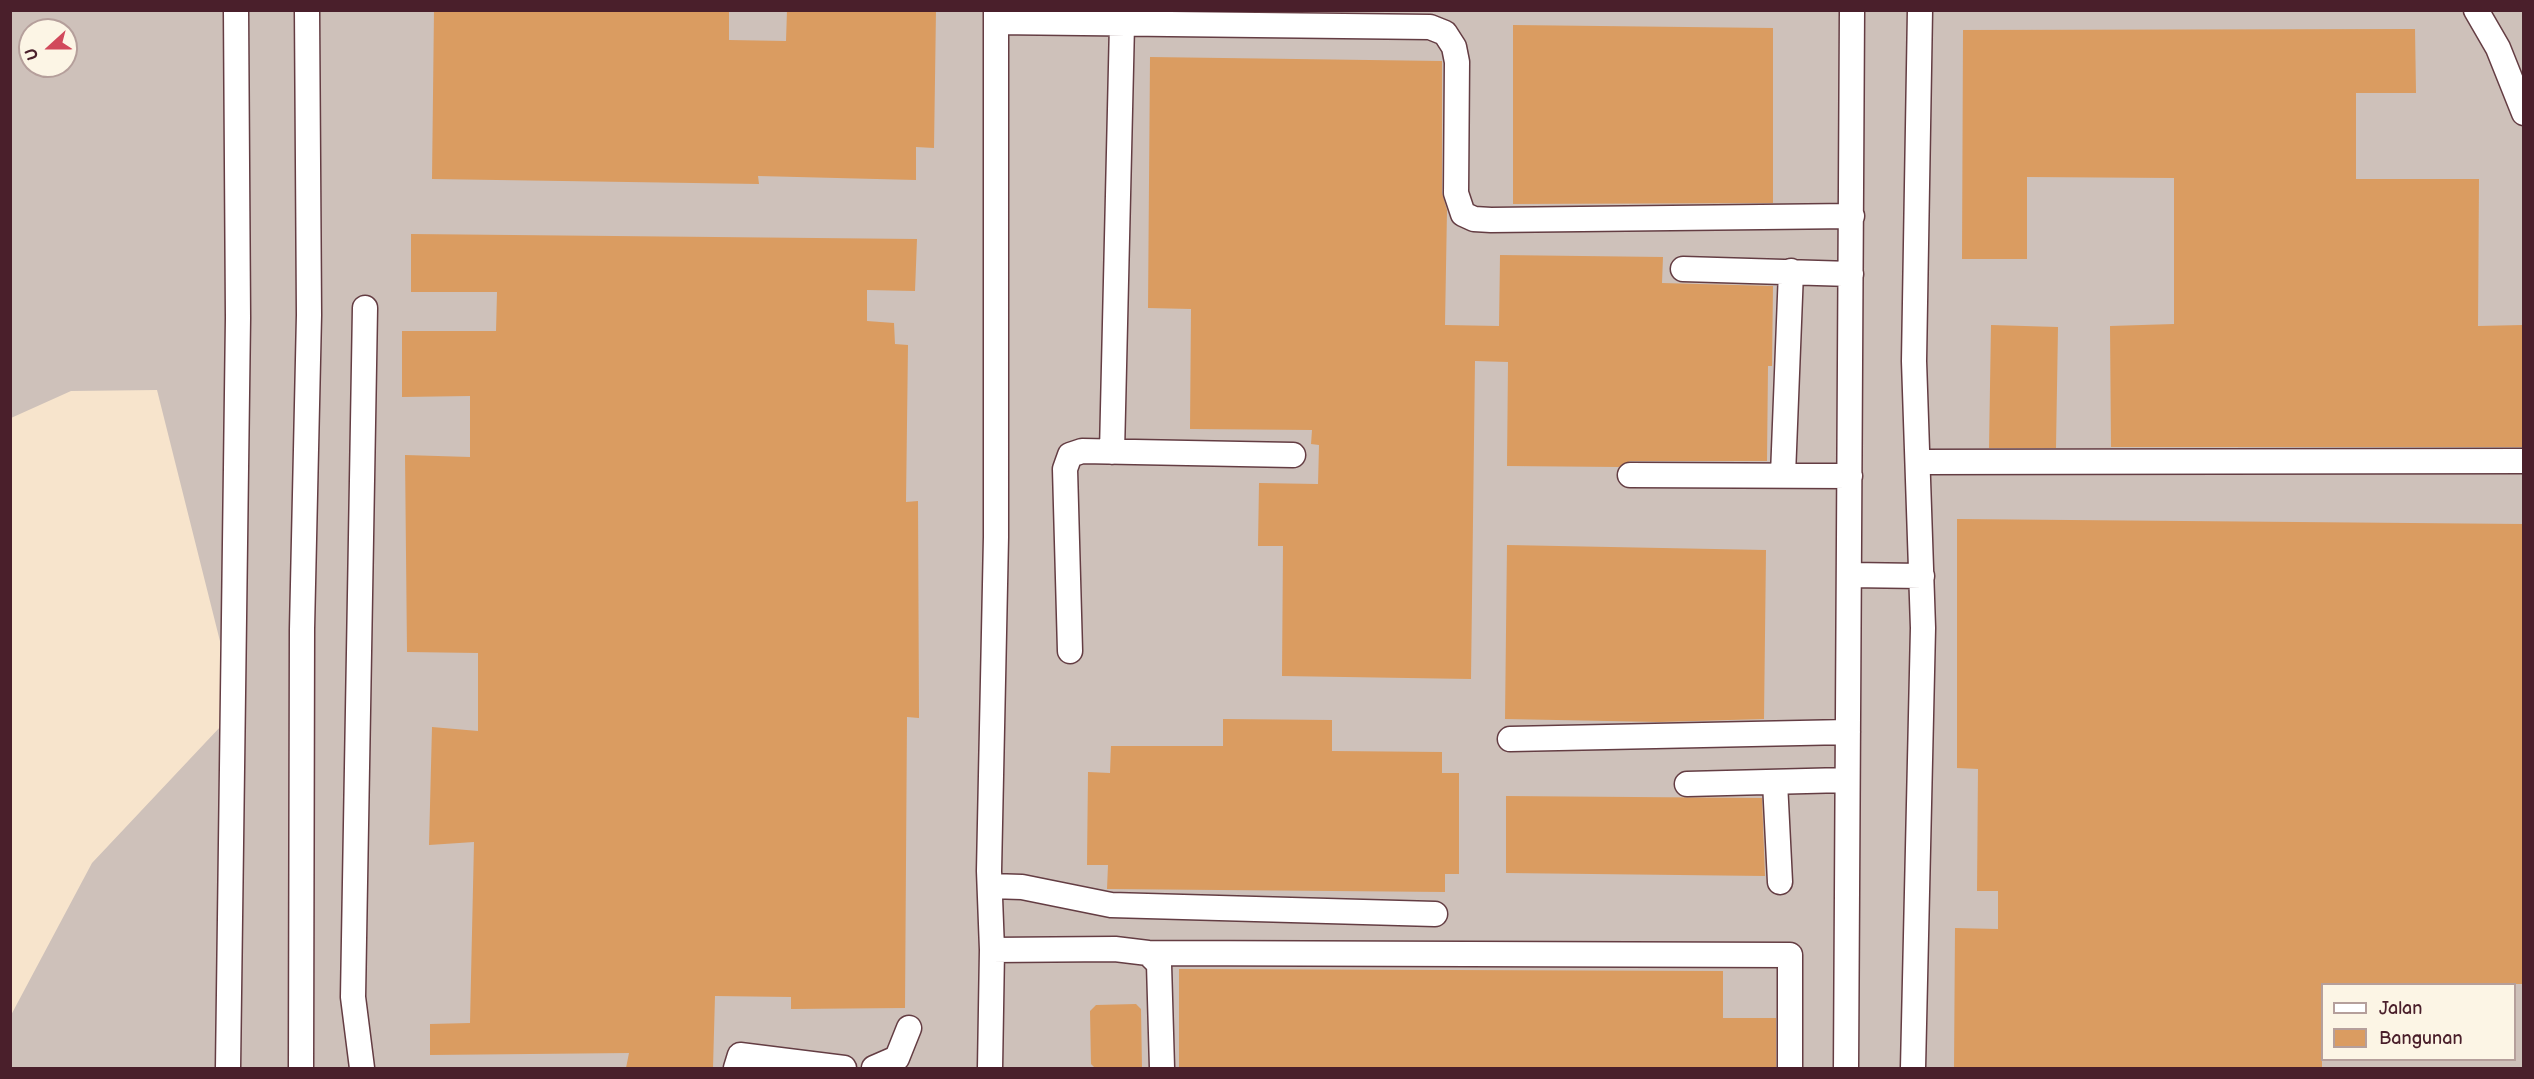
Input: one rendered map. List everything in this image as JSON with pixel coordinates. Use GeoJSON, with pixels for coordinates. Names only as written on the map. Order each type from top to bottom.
{"type":"FeatureCollection","features":[{"type":"Feature","properties":{"kind":"street"},"geometry":{"type":"LineString","coordinates":[[228,1068],[238,318],[236,10]]}},
{"type":"Feature","properties":{"kind":"street"},"geometry":{"type":"LineString","coordinates":[[301,1068],[302,629],[309,315],[307,10]]}},
{"type":"Feature","properties":{"kind":"street"},"geometry":{"type":"LineString","coordinates":[[1846,1068],[1846,780],[1851,575],[1852,10]]}},
{"type":"Feature","properties":{"kind":"street"},"geometry":{"type":"LineString","coordinates":[[1913,1068],[1922,576],[1914,361],[1920,10]]}},
{"type":"Feature","properties":{"kind":"street"},"geometry":{"type":"LineString","coordinates":[[2476,10],[2498,48],[2523,113]]}},
{"type":"Feature","properties":{"kind":"street"},"geometry":{"type":"LineString","coordinates":[[990,1068],[992,950],[990,886],[996,525],[996,16],[1122,24],[1430,27],[1445,33],[1454,47],[1457,62],[1457,199],[1463,214],[1474,219],[1852,216]]}},
{"type":"Feature","properties":{"kind":"street"},"geometry":{"type":"LineString","coordinates":[[1112,452],[1122,24]]}},
{"type":"Feature","properties":{"kind":"street"},"geometry":{"type":"LineString","coordinates":[[1683,269],[1851,274]]}},
{"type":"Feature","properties":{"kind":"street"},"geometry":{"type":"LineString","coordinates":[[1783,475],[1791,271]]}},
{"type":"Feature","properties":{"kind":"street"},"geometry":{"type":"LineString","coordinates":[[362,1068],[353,997],[365,308]]}},
{"type":"Feature","properties":{"kind":"street"},"geometry":{"type":"LineString","coordinates":[[1070,651],[1065,468],[1070,455],[1082,451],[1293,455]]}},
{"type":"Feature","properties":{"kind":"street"},"geometry":{"type":"LineString","coordinates":[[1919,462],[2523,461]]}},
{"type":"Feature","properties":{"kind":"street"},"geometry":{"type":"LineString","coordinates":[[1630,476],[1850,476]]}},
{"type":"Feature","properties":{"kind":"street"},"geometry":{"type":"LineString","coordinates":[[1851,575],[1922,576]]}},
{"type":"Feature","properties":{"kind":"street"},"geometry":{"type":"LineString","coordinates":[[1510,739],[1848,732]]}},
{"type":"Feature","properties":{"kind":"street"},"geometry":{"type":"LineString","coordinates":[[1687,784],[1846,780]]}},
{"type":"Feature","properties":{"kind":"street"},"geometry":{"type":"LineString","coordinates":[[1775,782],[1780,882]]}},
{"type":"Feature","properties":{"kind":"street"},"geometry":{"type":"LineString","coordinates":[[990,886],[1022,887],[1111,905],[1435,914]]}},
{"type":"Feature","properties":{"kind":"street"},"geometry":{"type":"LineString","coordinates":[[992,950],[1115,949],[1148,953],[1790,955],[1790,1068]]}},
{"type":"Feature","properties":{"kind":"street"},"geometry":{"type":"LineString","coordinates":[[1148,953],[1159,964],[1161,1068]]}},
{"type":"Feature","properties":{"kind":"street"},"geometry":{"type":"LineString","coordinates":[[874,1068],[885,1066],[897,1058],[909,1028]]}},
{"type":"Feature","properties":{"kind":"street"},"geometry":{"type":"LineString","coordinates":[[736,1068],[740,1055],[844,1068]]}},
{"type":"Feature","properties":{"kind":"shaded area"},"geometry":{"type":"Polygon","coordinates":[[[11,11],[2523,11],[2523,1068],[11,1068],[10,1017],[92,863],[237,709],[157,390],[71,391],[11,418],[11,11]]]}},
{"type":"Feature","properties":{"kind":"building"},"geometry":{"type":"Polygon","coordinates":[[[434,10],[729,10],[729,40],[786,41],[787,10],[936,10],[934,148],[916,147],[916,180],[758,176],[759,184],[432,179],[434,10]]]}},
{"type":"Feature","properties":{"kind":"building"},"geometry":{"type":"Polygon","coordinates":[[[1513,25],[1773,28],[1773,203],[1513,204],[1513,25]]]}},
{"type":"Feature","properties":{"kind":"building"},"geometry":{"type":"Polygon","coordinates":[[[2415,29],[2416,93],[2356,93],[2356,179],[2479,179],[2478,326],[2523,325],[2523,447],[2111,447],[2110,326],[2174,324],[2174,178],[2027,177],[2027,259],[1962,259],[1963,30],[2415,29]]]}},
{"type":"Feature","properties":{"kind":"building"},"geometry":{"type":"Polygon","coordinates":[[[1150,57],[1442,61],[1442,193],[1447,210],[1445,325],[1499,326],[1500,255],[1663,257],[1662,283],[1773,286],[1772,366],[1768,366],[1767,461],[1630,461],[1619,467],[1507,466],[1508,362],[1475,361],[1471,679],[1282,676],[1283,546],[1258,546],[1259,483],[1318,484],[1319,445],[1311,444],[1312,430],[1190,429],[1191,309],[1148,308],[1150,57]]]}},
{"type":"Feature","properties":{"kind":"building"},"geometry":{"type":"Polygon","coordinates":[[[411,234],[917,239],[915,291],[867,290],[867,321],[894,323],[895,344],[908,345],[906,502],[918,501],[919,718],[907,717],[905,1008],[791,1009],[791,997],[715,996],[713,1068],[626,1068],[629,1053],[430,1055],[430,1024],[470,1023],[474,842],[429,845],[432,727],[478,731],[478,653],[407,652],[405,455],[470,457],[470,396],[402,397],[402,331],[496,331],[497,292],[411,292],[411,234]]]}},
{"type":"Feature","properties":{"kind":"building"},"geometry":{"type":"Polygon","coordinates":[[[1991,325],[2058,327],[2056,448],[1989,448],[1991,325]]]}},
{"type":"Feature","properties":{"kind":"building"},"geometry":{"type":"Polygon","coordinates":[[[1957,519],[2523,524],[2523,984],[2321,983],[2322,1068],[1954,1068],[1955,928],[1998,929],[1998,891],[1977,891],[1978,769],[1957,768],[1957,519]]]}},
{"type":"Feature","properties":{"kind":"building"},"geometry":{"type":"Polygon","coordinates":[[[1507,545],[1766,550],[1764,719],[1659,722],[1505,719],[1507,545]]]}},
{"type":"Feature","properties":{"kind":"building"},"geometry":{"type":"Polygon","coordinates":[[[1223,719],[1332,720],[1332,751],[1442,752],[1442,773],[1459,773],[1459,874],[1445,874],[1445,892],[1107,889],[1108,865],[1087,865],[1088,772],[1110,773],[1111,746],[1223,746],[1223,719]]]}},
{"type":"Feature","properties":{"kind":"building"},"geometry":{"type":"Polygon","coordinates":[[[1506,796],[1762,798],[1765,876],[1506,873],[1506,796]]]}},
{"type":"Feature","properties":{"kind":"building"},"geometry":{"type":"Polygon","coordinates":[[[1179,969],[1723,971],[1723,1018],[1776,1018],[1776,1068],[1179,1068],[1179,969]]]}},
{"type":"Feature","properties":{"kind":"building"},"geometry":{"type":"Polygon","coordinates":[[[1136,1004],[1141,1009],[1142,1068],[1095,1068],[1091,1064],[1090,1011],[1096,1005],[1136,1004]]]}}]}
